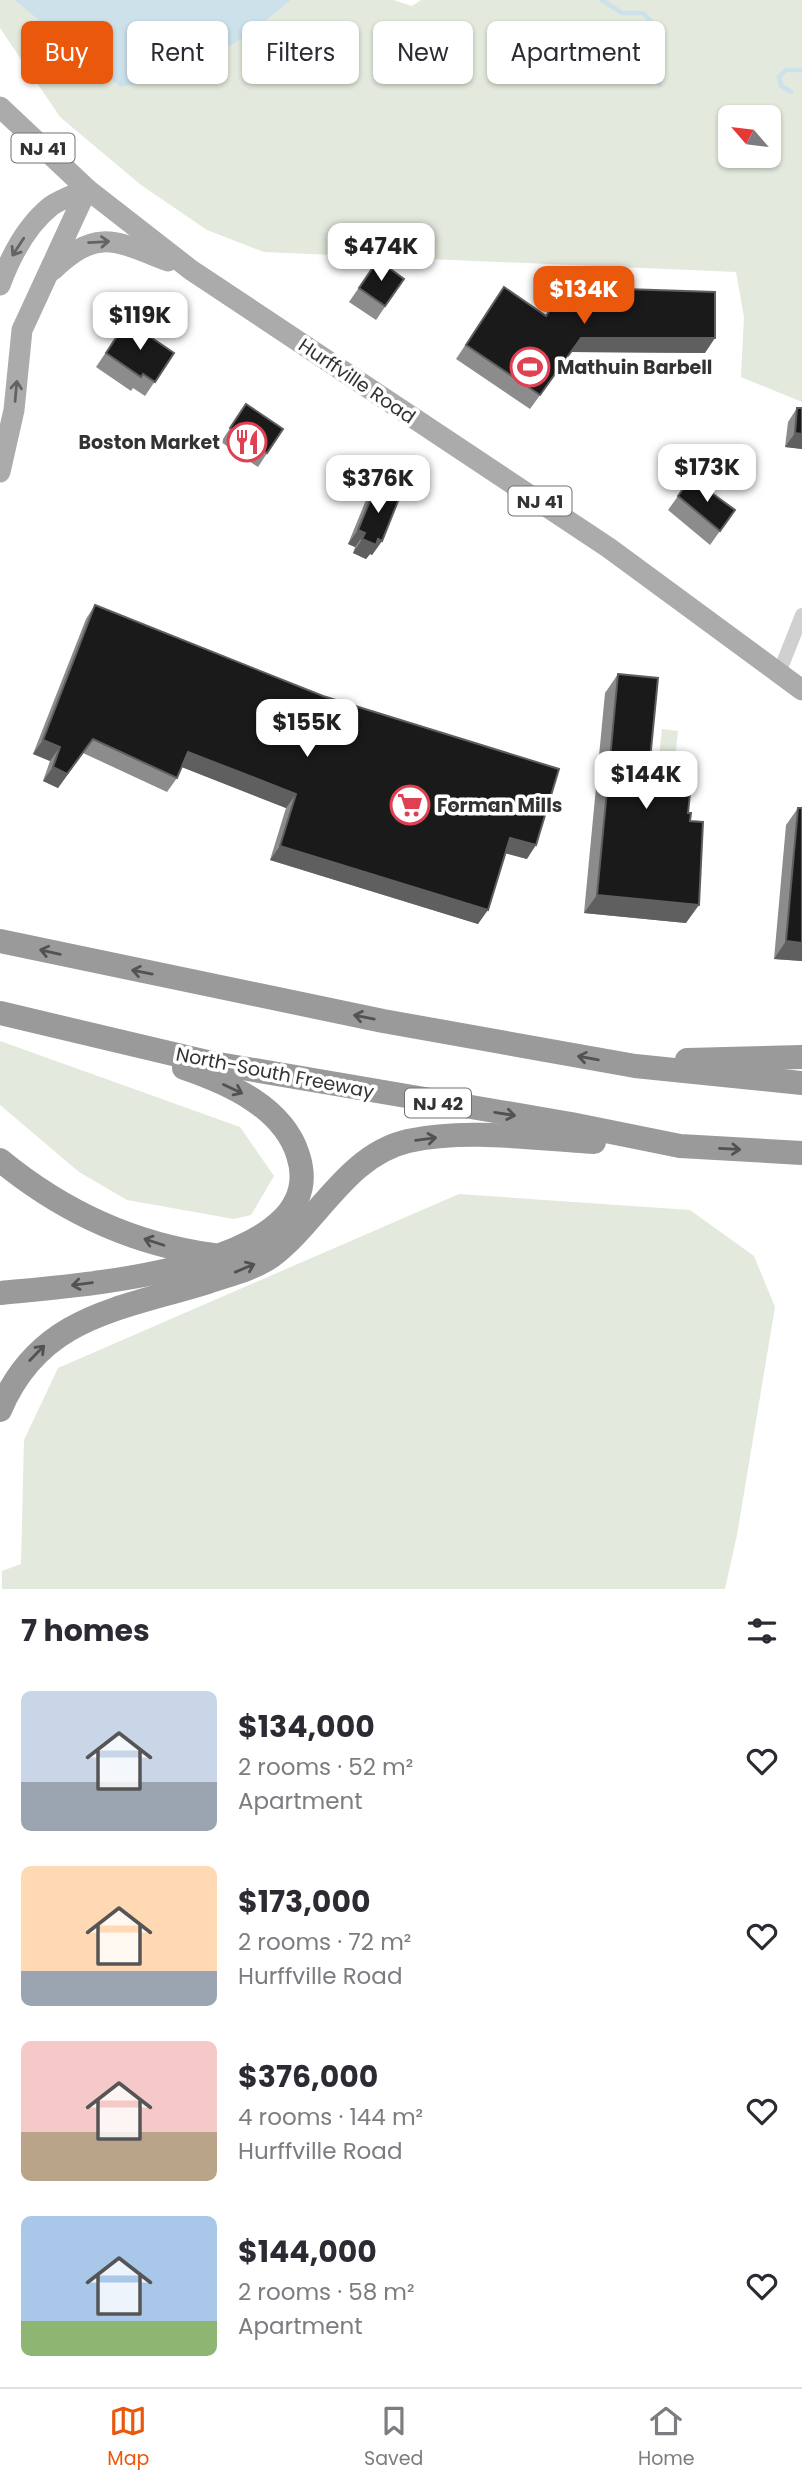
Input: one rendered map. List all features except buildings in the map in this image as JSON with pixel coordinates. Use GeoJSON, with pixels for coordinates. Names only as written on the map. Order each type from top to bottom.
{"type":"FeatureCollection","features":[{"type":"Feature","properties":{"kind":"highway"},"geometry":{"type":"LineString","coordinates":[[0,941],[383,1021],[635,1066],[802,1083]]}},
{"type":"Feature","properties":{"kind":"highway","name":"North-South Freeway"},"geometry":{"type":"LineString","coordinates":[[0,1013],[207,1062],[571,1124],[680,1146],[802,1153]]}},
{"type":"Feature","properties":{"kind":"highway"},"geometry":{"type":"LineString","coordinates":[[0,1293],[90,1283],[184,1267],[256,1241],[287,1216],[293,1205],[301,1177],[299,1158],[281,1124],[240,1091],[195,1071],[78,1032]]}},
{"type":"Feature","properties":{"kind":"highway"},"geometry":{"type":"LineString","coordinates":[[635,1066],[711,1057],[802,1058]]}},
{"type":"Feature","properties":{"kind":"highway"},"geometry":{"type":"LineString","coordinates":[[0,1410],[15,1380],[44,1345],[124,1304],[215,1279],[272,1256],[308,1223],[354,1171],[406,1141],[470,1135],[680,1146]]}},
{"type":"Feature","properties":{"kind":"highway"},"geometry":{"type":"LineString","coordinates":[[0,1160],[51,1198],[95,1223],[179,1250],[220,1256]]}},
{"type":"Feature","properties":{"kind":"main road","name":"NJ 41"},"geometry":{"type":"LineString","coordinates":[[0,107],[87,189]]}},
{"type":"Feature","properties":{"kind":"main road","name":"Hurffville Road"},"geometry":{"type":"LineString","coordinates":[[87,189],[191,270],[564,517],[802,691]]}},
{"type":"Feature","properties":{"kind":"main road"},"geometry":{"type":"LineString","coordinates":[[0,472],[14,410],[22,330],[43,278],[87,189]]}},
{"type":"Feature","properties":{"kind":"main road"},"geometry":{"type":"LineString","coordinates":[[0,285],[8,263],[27,233],[52,206],[87,189]]}},
{"type":"Feature","properties":{"kind":"main road"},"geometry":{"type":"LineString","coordinates":[[43,278],[70,253],[87,243],[117,241],[191,270]]}},
{"type":"Feature","properties":{"kind":"street"},"geometry":{"type":"LineString","coordinates":[[779,673],[802,615]]}},
{"type":"Feature","properties":{"kind":"shaded area"},"geometry":{"type":"Polygon","coordinates":[[[0,0],[14,0],[40,21],[21,21],[21,59],[0,28],[0,0]]]}},
{"type":"Feature","properties":{"kind":"shaded area"},"geometry":{"type":"Polygon","coordinates":[[[291,0],[393,0],[412,6],[421,0],[802,0],[802,402],[741,377],[744,317],[736,272],[264,252],[207,230],[141,185],[60,117],[38,84],[113,84],[113,81],[120,87],[127,84],[228,84],[228,42],[242,36],[242,84],[359,84],[359,21],[265,21],[291,0]]]}},
{"type":"Feature","properties":{"kind":"shaded area"},"geometry":{"type":"Polygon","coordinates":[[[662,729],[678,731],[674,769],[658,767],[662,729]]]}},
{"type":"Feature","properties":{"kind":"shaded area"},"geometry":{"type":"Polygon","coordinates":[[[0,1041],[240,1127],[274,1176],[251,1215],[234,1219],[127,1200],[79,1172],[0,1105],[0,1041]]]}},
{"type":"Feature","properties":{"kind":"shaded area"},"geometry":{"type":"Polygon","coordinates":[[[459,1194],[690,1210],[754,1256],[775,1307],[737,1535],[725,1589],[2,1589],[2,1571],[21,1564],[24,1440],[58,1368],[459,1194]]]}},
{"type":"Feature","properties":{"kind":"water"},"geometry":{"type":"Polygon","coordinates":[[[14,0],[291,0],[265,21],[242,21],[242,38],[228,47],[228,21],[127,21],[127,84],[136,84],[120,87],[113,81],[113,21],[40,21],[14,0]]]}},
{"type":"Feature","properties":{"kind":"waterway"},"geometry":{"type":"LineString","coordinates":[[602,0],[622,13],[643,13],[652,22],[656,48],[650,58],[649,67],[652,76],[660,85]]}},
{"type":"Feature","properties":{"kind":"waterway"},"geometry":{"type":"LineString","coordinates":[[791,92],[781,86],[779,77],[786,70],[802,70]]}},
{"type":"Feature","properties":{"kind":"place","name":"Mathuin Barbell"},"geometry":{"type":"Point","coordinates":[530,367]}},
{"type":"Feature","properties":{"kind":"place","name":"Boston Market"},"geometry":{"type":"Point","coordinates":[247,442]}},
{"type":"Feature","properties":{"kind":"place","name":"Forman Mills"},"geometry":{"type":"Point","coordinates":[410,805]}}]}
